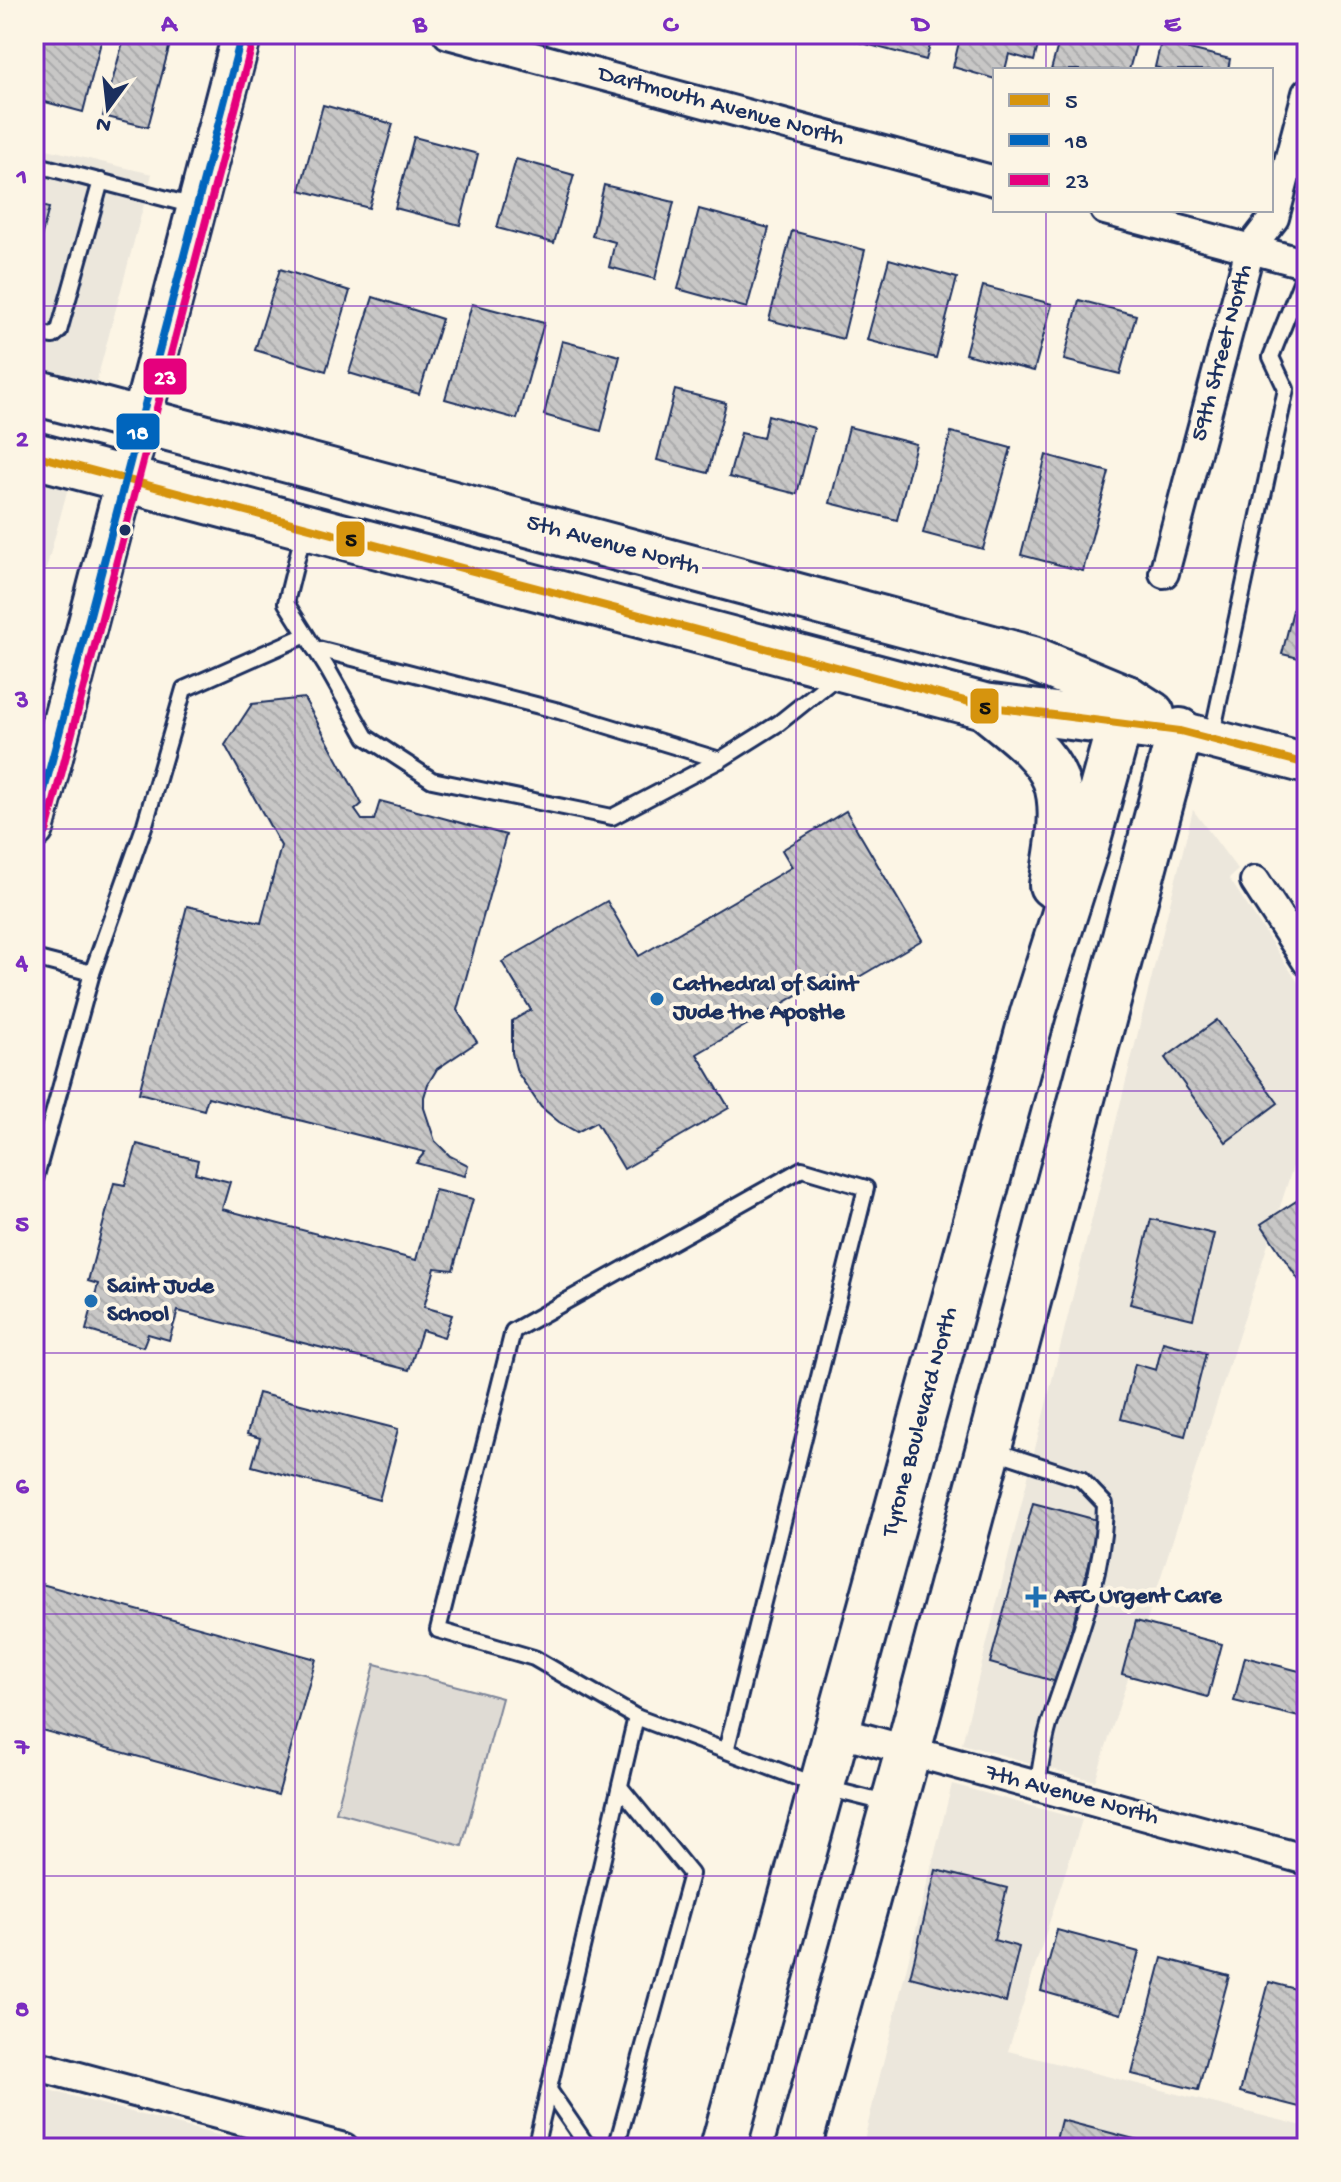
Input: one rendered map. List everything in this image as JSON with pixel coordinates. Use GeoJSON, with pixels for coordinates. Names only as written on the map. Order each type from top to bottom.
{"type":"FeatureCollection","features":[{"type":"Feature","properties":{"kind":"main road","name":"5th Avenue North"},"geometry":{"type":"LineString","coordinates":[[34,392],[1033,659],[1123,710],[1195,735]]}},
{"type":"Feature","properties":{"kind":"main road","name":"5th Avenue North"},"geometry":{"type":"LineString","coordinates":[[34,455],[984,706],[1123,710]]}},
{"type":"Feature","properties":{"kind":"main road"},"geometry":{"type":"LineString","coordinates":[[984,706],[1036,752],[1054,777],[1060,806],[1059,842],[1033,1013]]}},
{"type":"Feature","properties":{"kind":"main road","name":"Tyrone Boulevard North"},"geometry":{"type":"LineString","coordinates":[[723,2148],[1033,1013],[1085,850],[1123,710]]}},
{"type":"Feature","properties":{"kind":"main road"},"geometry":{"type":"LineString","coordinates":[[798,2148],[989,1449],[1195,735]]}},
{"type":"Feature","properties":{"kind":"street"},"geometry":{"type":"LineString","coordinates":[[34,829],[242,34]]}},
{"type":"Feature","properties":{"kind":"street","name":"Dartmouth Avenue North"},"geometry":{"type":"LineString","coordinates":[[448,34],[993,180]]}},
{"type":"Feature","properties":{"kind":"street","name":"59th Street North"},"geometry":{"type":"LineString","coordinates":[[1164,573],[1250,249],[1274,218],[1307,93]]}},
{"type":"Feature","properties":{"kind":"street"},"geometry":{"type":"LineString","coordinates":[[1112,212],[1307,266]]}},
{"type":"Feature","properties":{"kind":"street","name":"5th Avenue North"},"geometry":{"type":"LineString","coordinates":[[1195,735],[1307,764]]}},
{"type":"Feature","properties":{"kind":"street"},"geometry":{"type":"LineString","coordinates":[[1255,881],[1307,961]]}},
{"type":"Feature","properties":{"kind":"street","name":"7th Avenue North"},"geometry":{"type":"LineString","coordinates":[[837,1731],[1307,1860]]}},
{"type":"Feature","properties":{"kind":"street"},"geometry":{"type":"LineString","coordinates":[[34,2065],[344,2148]]}},
{"type":"Feature","properties":{"kind":"lane"},"geometry":{"type":"LineString","coordinates":[[34,164],[198,207]]}},
{"type":"Feature","properties":{"kind":"lane"},"geometry":{"type":"LineString","coordinates":[[34,333],[53,336],[59,331],[101,181]]}},
{"type":"Feature","properties":{"kind":"lane"},"geometry":{"type":"LineString","coordinates":[[1195,735],[1286,389],[1271,357],[1307,266]]}},
{"type":"Feature","properties":{"kind":"lane"},"geometry":{"type":"LineString","coordinates":[[305,526],[286,603],[366,737],[432,780],[612,817],[720,760],[779,723],[845,669]]}},
{"type":"Feature","properties":{"kind":"lane"},"geometry":{"type":"LineString","coordinates":[[34,1183],[92,973],[145,824],[184,689],[306,635]]}},
{"type":"Feature","properties":{"kind":"lane"},"geometry":{"type":"LineString","coordinates":[[314,648],[559,711],[720,760]]}},
{"type":"Feature","properties":{"kind":"lane"},"geometry":{"type":"LineString","coordinates":[[34,958],[92,973]]}},
{"type":"Feature","properties":{"kind":"lane"},"geometry":{"type":"LineString","coordinates":[[726,1751],[866,1188],[802,1169],[513,1331],[438,1630],[534,1658],[636,1717],[726,1751],[822,1787],[893,1805]]}},
{"type":"Feature","properties":{"kind":"lane"},"geometry":{"type":"LineString","coordinates":[[989,1449],[1081,1479],[1105,1504],[1105,1539],[1071,1668],[1049,1727],[1037,1786]]}},
{"type":"Feature","properties":{"kind":"lane"},"geometry":{"type":"LineString","coordinates":[[535,2148],[636,1717]]}},
{"type":"Feature","properties":{"kind":"lane"},"geometry":{"type":"LineString","coordinates":[[616,2148],[691,1874],[620,1787]]}},
{"type":"Feature","properties":{"kind":"lane"},"geometry":{"type":"LineString","coordinates":[[549,2090],[586,2144],[597,2148]]}},
{"type":"Feature","properties":{"kind":"shaded area"},"geometry":{"type":"Polygon","coordinates":[[[34,146],[152,174],[95,387],[34,371],[34,146]]]}},
{"type":"Feature","properties":{"kind":"shaded area"},"geometry":{"type":"Polygon","coordinates":[[[34,474],[69,484],[34,614],[34,474]]]}},
{"type":"Feature","properties":{"kind":"shaded area"},"geometry":{"type":"Polygon","coordinates":[[[1193,810],[1238,870],[1229,878],[1307,996],[1307,1123],[1095,1781],[962,1744],[1193,810]]]}},
{"type":"Feature","properties":{"kind":"shaded area"},"geometry":{"type":"Polygon","coordinates":[[[375,1664],[502,1698],[462,1846],[336,1812],[375,1664]]]}},
{"type":"Feature","properties":{"kind":"shaded area"},"geometry":{"type":"Polygon","coordinates":[[[952,1784],[1082,1820],[1008,2051],[1307,2127],[1307,2148],[862,2148],[952,1784]]]}},
{"type":"Feature","properties":{"kind":"shaded area"},"geometry":{"type":"Polygon","coordinates":[[[34,2086],[266,2148],[34,2148],[34,2086]]]}},
{"type":"Feature","properties":{"kind":"building"},"geometry":{"type":"Polygon","coordinates":[[[43,34],[103,34],[83,112],[34,99],[34,67],[43,34]]]}},
{"type":"Feature","properties":{"kind":"building"},"geometry":{"type":"Polygon","coordinates":[[[125,34],[170,44],[148,127],[103,116],[125,34]]]}},
{"type":"Feature","properties":{"kind":"building"},"geometry":{"type":"Polygon","coordinates":[[[857,34],[933,34],[926,60],[855,41],[857,34]]]}},
{"type":"Feature","properties":{"kind":"building"},"geometry":{"type":"Polygon","coordinates":[[[961,34],[1041,34],[1034,61],[1009,54],[1006,68],[993,68],[993,78],[953,67],[961,34]]]}},
{"type":"Feature","properties":{"kind":"building"},"geometry":{"type":"Polygon","coordinates":[[[1061,34],[1139,34],[1130,68],[1052,68],[1061,34]]]}},
{"type":"Feature","properties":{"kind":"building"},"geometry":{"type":"Polygon","coordinates":[[[1161,42],[1230,59],[1228,68],[1155,67],[1161,42]]]}},
{"type":"Feature","properties":{"kind":"building"},"geometry":{"type":"Polygon","coordinates":[[[323,105],[393,124],[369,208],[300,190],[323,105]]]}},
{"type":"Feature","properties":{"kind":"building"},"geometry":{"type":"Polygon","coordinates":[[[414,137],[478,154],[460,225],[395,208],[414,137]]]}},
{"type":"Feature","properties":{"kind":"building"},"geometry":{"type":"Polygon","coordinates":[[[516,159],[574,175],[554,243],[497,228],[516,159]]]}},
{"type":"Feature","properties":{"kind":"building"},"geometry":{"type":"Polygon","coordinates":[[[604,185],[674,202],[655,279],[609,267],[615,242],[592,236],[604,185]]]}},
{"type":"Feature","properties":{"kind":"building"},"geometry":{"type":"Polygon","coordinates":[[[34,204],[49,208],[34,263],[34,204]]]}},
{"type":"Feature","properties":{"kind":"building"},"geometry":{"type":"Polygon","coordinates":[[[699,209],[769,228],[747,308],[678,289],[699,209]]]}},
{"type":"Feature","properties":{"kind":"building"},"geometry":{"type":"Polygon","coordinates":[[[792,231],[865,250],[843,339],[769,320],[792,231]]]}},
{"type":"Feature","properties":{"kind":"building"},"geometry":{"type":"Polygon","coordinates":[[[889,259],[957,278],[936,358],[867,340],[889,259]]]}},
{"type":"Feature","properties":{"kind":"building"},"geometry":{"type":"Polygon","coordinates":[[[280,269],[350,291],[326,371],[255,350],[280,269]]]}},
{"type":"Feature","properties":{"kind":"building"},"geometry":{"type":"Polygon","coordinates":[[[983,286],[1052,304],[1034,371],[965,354],[983,286]]]}},
{"type":"Feature","properties":{"kind":"building"},"geometry":{"type":"Polygon","coordinates":[[[373,297],[442,319],[419,394],[349,373],[373,297]]]}},
{"type":"Feature","properties":{"kind":"building"},"geometry":{"type":"Polygon","coordinates":[[[1079,300],[1136,315],[1120,374],[1064,360],[1079,300]]]}},
{"type":"Feature","properties":{"kind":"building"},"geometry":{"type":"Polygon","coordinates":[[[472,304],[544,323],[517,419],[445,399],[472,304]]]}},
{"type":"Feature","properties":{"kind":"building"},"geometry":{"type":"Polygon","coordinates":[[[562,341],[620,356],[601,431],[544,415],[562,341]]]}},
{"type":"Feature","properties":{"kind":"building"},"geometry":{"type":"Polygon","coordinates":[[[675,390],[726,403],[708,473],[657,460],[675,390]]]}},
{"type":"Feature","properties":{"kind":"building"},"geometry":{"type":"Polygon","coordinates":[[[768,415],[814,428],[797,494],[729,477],[741,433],[763,438],[768,415]]]}},
{"type":"Feature","properties":{"kind":"building"},"geometry":{"type":"Polygon","coordinates":[[[849,427],[916,444],[897,520],[830,503],[849,427]]]}},
{"type":"Feature","properties":{"kind":"building"},"geometry":{"type":"Polygon","coordinates":[[[951,432],[1011,448],[983,549],[923,533],[951,432]]]}},
{"type":"Feature","properties":{"kind":"building"},"geometry":{"type":"Polygon","coordinates":[[[1046,455],[1109,472],[1083,571],[1021,555],[1046,455]]]}},
{"type":"Feature","properties":{"kind":"building"},"geometry":{"type":"Polygon","coordinates":[[[1307,554],[1307,660],[1282,654],[1307,554]]]}},
{"type":"Feature","properties":{"kind":"building"},"geometry":{"type":"Polygon","coordinates":[[[304,698],[362,804],[355,810],[362,820],[374,820],[380,801],[506,835],[457,1010],[477,1042],[437,1069],[424,1097],[424,1108],[435,1141],[450,1156],[468,1165],[465,1176],[416,1163],[425,1152],[208,1097],[204,1110],[139,1093],[187,906],[261,923],[281,846],[225,745],[252,704],[304,698]]]}},
{"type":"Feature","properties":{"kind":"building","name":"Cathedral of Saint Jude the Apostle"},"geometry":{"type":"Polygon","coordinates":[[[846,811],[922,940],[842,987],[833,974],[697,1054],[729,1108],[624,1169],[596,1122],[577,1132],[541,1107],[517,1072],[512,1053],[512,1021],[531,1010],[502,962],[607,901],[639,956],[792,867],[782,850],[846,811]]]}},
{"type":"Feature","properties":{"kind":"building"},"geometry":{"type":"Polygon","coordinates":[[[1217,1020],[1278,1103],[1226,1142],[1165,1058],[1217,1020]]]}},
{"type":"Feature","properties":{"kind":"building"},"geometry":{"type":"Polygon","coordinates":[[[137,1144],[198,1160],[195,1173],[230,1182],[222,1209],[416,1260],[435,1190],[473,1199],[453,1270],[435,1268],[424,1307],[452,1315],[444,1337],[422,1330],[409,1370],[178,1311],[169,1340],[148,1334],[143,1347],[86,1330],[98,1284],[88,1281],[114,1183],[125,1185],[137,1144]]]}},
{"type":"Feature","properties":{"kind":"building"},"geometry":{"type":"Polygon","coordinates":[[[1307,1194],[1307,1282],[1302,1285],[1261,1224],[1307,1194]]]}},
{"type":"Feature","properties":{"kind":"building"},"geometry":{"type":"Polygon","coordinates":[[[1151,1219],[1214,1234],[1193,1319],[1130,1304],[1151,1219]]]}},
{"type":"Feature","properties":{"kind":"building"},"geometry":{"type":"Polygon","coordinates":[[[1163,1342],[1206,1353],[1185,1436],[1121,1419],[1135,1364],[1156,1370],[1163,1342]]]}},
{"type":"Feature","properties":{"kind":"building"},"geometry":{"type":"Polygon","coordinates":[[[258,1393],[398,1429],[379,1500],[252,1466],[260,1438],[247,1434],[258,1393]]]}},
{"type":"Feature","properties":{"kind":"building"},"geometry":{"type":"Polygon","coordinates":[[[1033,1503],[1101,1521],[1057,1682],[990,1663],[1033,1503]]]}},
{"type":"Feature","properties":{"kind":"building"},"geometry":{"type":"Polygon","coordinates":[[[34,1582],[316,1659],[278,1795],[34,1728],[34,1582]]]}},
{"type":"Feature","properties":{"kind":"building"},"geometry":{"type":"Polygon","coordinates":[[[1136,1621],[1222,1644],[1208,1697],[1122,1674],[1136,1621]]]}},
{"type":"Feature","properties":{"kind":"building"},"geometry":{"type":"Polygon","coordinates":[[[1245,1657],[1307,1673],[1307,1719],[1234,1701],[1245,1657]]]}},
{"type":"Feature","properties":{"kind":"building"},"geometry":{"type":"Polygon","coordinates":[[[936,1870],[1007,1888],[994,1940],[1019,1947],[1006,2002],[910,1977],[936,1870]]]}},
{"type":"Feature","properties":{"kind":"building"},"geometry":{"type":"Polygon","coordinates":[[[1057,1930],[1139,1952],[1121,2014],[1041,1991],[1057,1930]]]}},
{"type":"Feature","properties":{"kind":"building"},"geometry":{"type":"Polygon","coordinates":[[[1162,1958],[1229,1976],[1198,2090],[1132,2074],[1162,1958]]]}},
{"type":"Feature","properties":{"kind":"building"},"geometry":{"type":"Polygon","coordinates":[[[1269,1982],[1307,1992],[1307,2109],[1240,2092],[1269,1982]]]}},
{"type":"Feature","properties":{"kind":"building"},"geometry":{"type":"Polygon","coordinates":[[[1061,2120],[1169,2148],[1054,2148],[1061,2120]]]}},
{"type":"Feature","properties":{"kind":"transit line","name":"18"},"geometry":{"type":"LineString","coordinates":[[34,829],[242,34]]}},
{"type":"Feature","properties":{"kind":"transit line","name":"23"},"geometry":{"type":"LineString","coordinates":[[46,832],[254,37]]}},
{"type":"Feature","properties":{"kind":"transit line","name":"5"},"geometry":{"type":"LineString","coordinates":[[34,455],[984,706],[1180,731],[1307,764]]}},
{"type":"Feature","properties":{"kind":"place","name":"Cathedral of Saint Jude the Apostle"},"geometry":{"type":"Point","coordinates":[657,999]}},
{"type":"Feature","properties":{"kind":"place","name":"Saint Jude School"},"geometry":{"type":"Point","coordinates":[91,1301]}},
{"type":"Feature","properties":{"kind":"place","name":"AFC Urgent Care"},"geometry":{"type":"Point","coordinates":[1036,1597]}}]}
